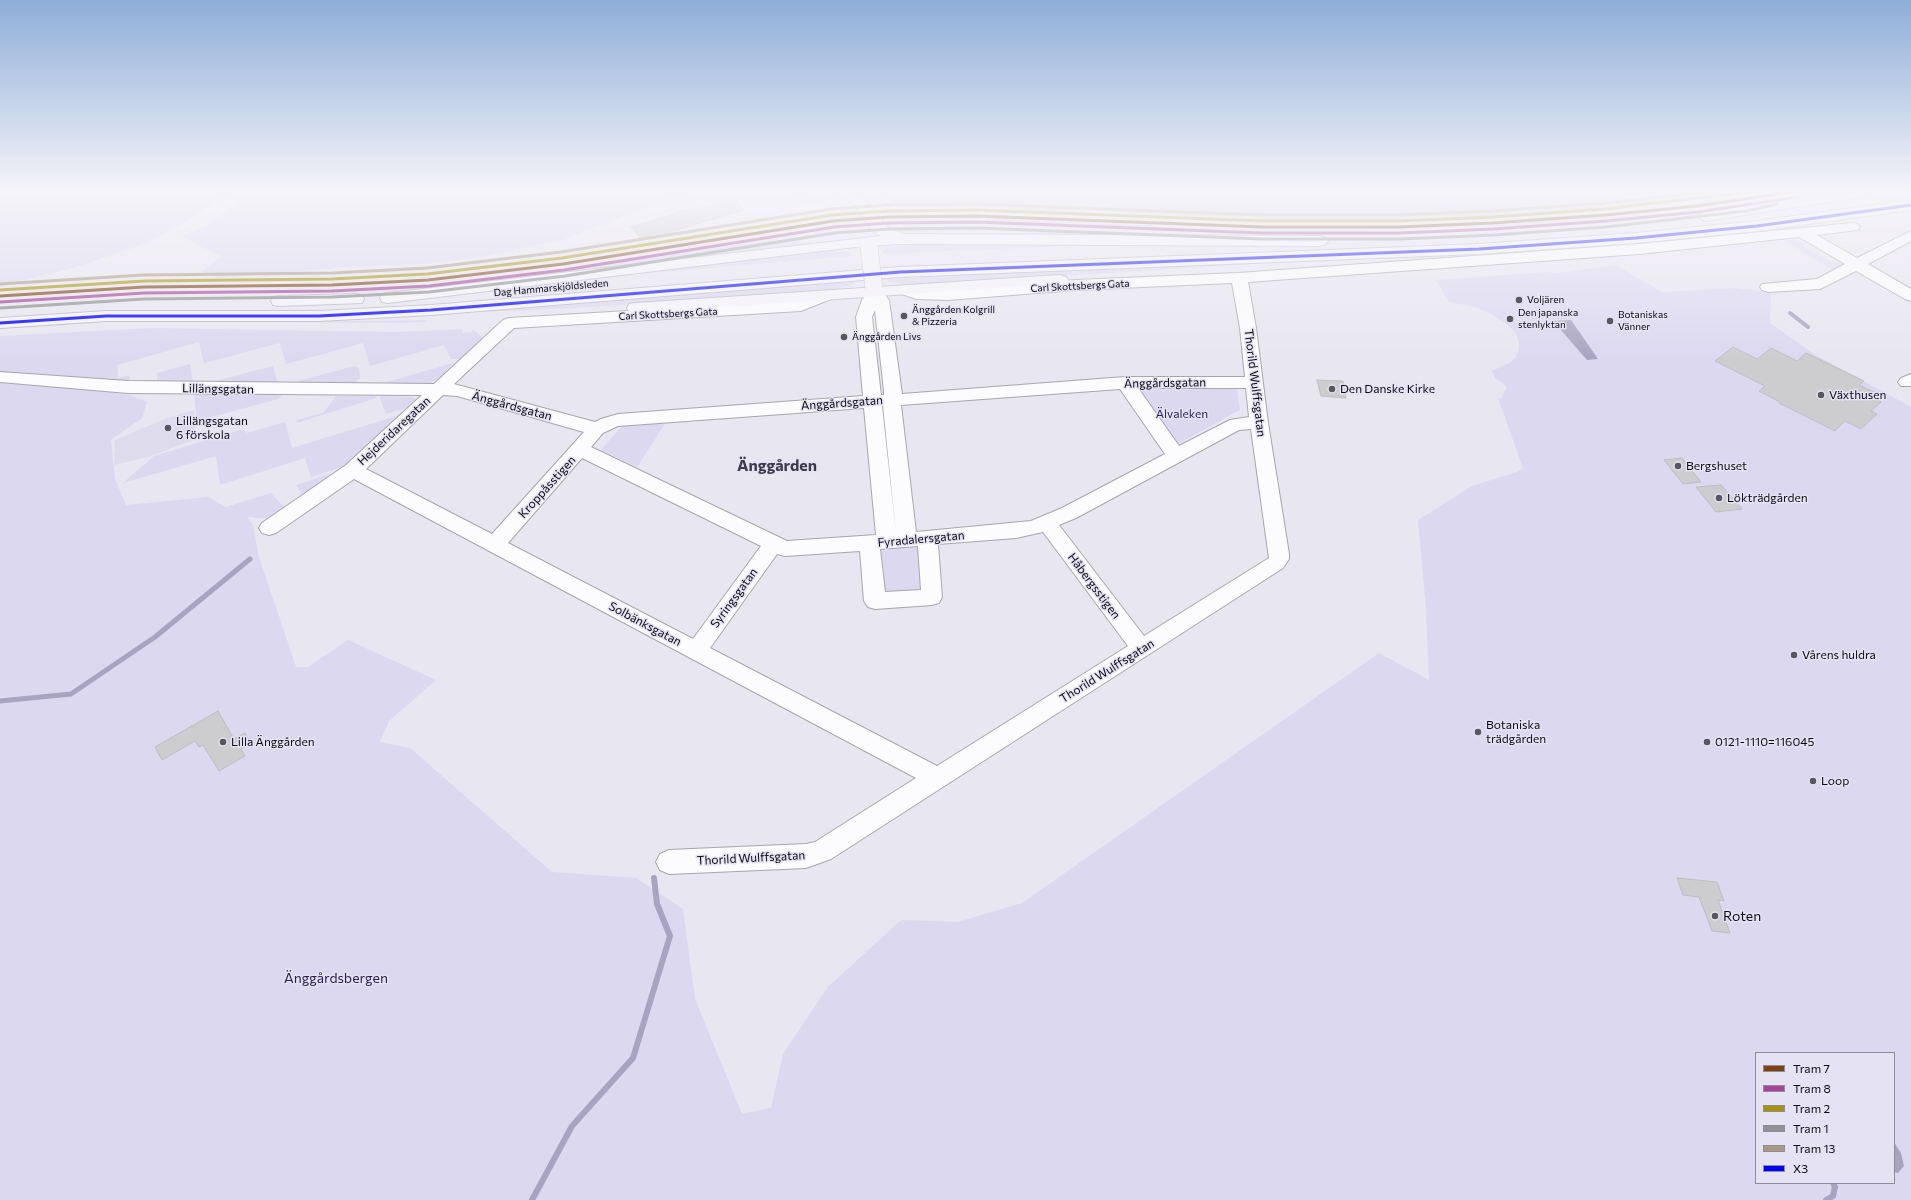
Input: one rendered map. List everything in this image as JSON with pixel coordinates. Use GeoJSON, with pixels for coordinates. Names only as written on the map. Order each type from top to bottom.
{"type":"FeatureCollection","features":[{"type":"Feature","properties":{"kind":"main road"},"geometry":{"type":"LineString","coordinates":[[384,298],[744,248]]}},
{"type":"Feature","properties":{"kind":"main road"},"geometry":{"type":"LineString","coordinates":[[869,248],[874,290]]}},
{"type":"Feature","properties":{"kind":"main road","name":"Dag Hammarskjöldsleden"},"geometry":{"type":"LineString","coordinates":[[0,312],[112,303],[384,298],[506,293],[894,260],[1226,248]]}},
{"type":"Feature","properties":{"kind":"main road","name":"Dag Hammarskjöldsleden"},"geometry":{"type":"LineString","coordinates":[[0,323],[106,316],[319,316],[439,309],[900,272],[1493,248]]}},
{"type":"Feature","properties":{"kind":"main road"},"geometry":{"type":"LineString","coordinates":[[319,316],[382,318],[458,317],[825,296],[874,290],[905,290],[1457,256],[1479,249]]}},
{"type":"Feature","properties":{"kind":"street","name":"Carl Skottsbergs Gata"},"geometry":{"type":"LineString","coordinates":[[905,290],[916,294],[948,295],[1076,285],[1238,278],[1649,248]]}},
{"type":"Feature","properties":{"kind":"street"},"geometry":{"type":"LineString","coordinates":[[1828,248],[1911,296]]}},
{"type":"Feature","properties":{"kind":"street"},"geometry":{"type":"LineString","coordinates":[[1768,288],[1820,284],[1887,248]]}},
{"type":"Feature","properties":{"kind":"street","name":"Thorild Wulffsgatan"},"geometry":{"type":"LineString","coordinates":[[669,862],[806,856],[822,851],[1276,563],[1279,559],[1259,423],[1248,328],[1241,285],[1238,278]]}},
{"type":"Feature","properties":{"kind":"street"},"geometry":{"type":"LineString","coordinates":[[874,290],[864,317],[872,401],[889,466],[917,539],[932,597],[875,601],[878,542],[889,466],[893,400],[881,300],[874,290]]}},
{"type":"Feature","properties":{"kind":"street","name":"Carl Skottsbergs Gata"},"geometry":{"type":"LineString","coordinates":[[509,323],[801,306],[825,296]]}},
{"type":"Feature","properties":{"kind":"street","name":"Hejderidaregatan"},"geometry":{"type":"LineString","coordinates":[[269,528],[353,470],[509,323]]}},
{"type":"Feature","properties":{"kind":"street"},"geometry":{"type":"LineString","coordinates":[[866,350],[888,349]]}},
{"type":"Feature","properties":{"kind":"street","name":"Lillängsgatan"},"geometry":{"type":"LineString","coordinates":[[0,377],[38,382],[128,387],[437,390]]}},
{"type":"Feature","properties":{"kind":"street","name":"Änggårdsgatan"},"geometry":{"type":"LineString","coordinates":[[437,390],[456,390],[597,429],[607,423],[618,420],[872,401],[1125,383],[1254,382]]}},
{"type":"Feature","properties":{"kind":"street"},"geometry":{"type":"LineString","coordinates":[[1125,383],[1176,456]]}},
{"type":"Feature","properties":{"kind":"street","name":"Fyradalersgatan"},"geometry":{"type":"LineString","coordinates":[[580,449],[785,549],[1016,531],[1046,523],[1236,424],[1259,423]]}},
{"type":"Feature","properties":{"kind":"street","name":"Kroppåsstigen"},"geometry":{"type":"LineString","coordinates":[[495,544],[597,429]]}},
{"type":"Feature","properties":{"kind":"street","name":"Solbänksgatan"},"geometry":{"type":"LineString","coordinates":[[353,470],[938,778]]}},
{"type":"Feature","properties":{"kind":"street","name":"Håbergsstigen"},"geometry":{"type":"LineString","coordinates":[[1046,523],[1142,649]]}},
{"type":"Feature","properties":{"kind":"street","name":"Syringsgatan"},"geometry":{"type":"LineString","coordinates":[[696,651],[773,544]]}},
{"type":"Feature","properties":{"kind":"shaded area"},"geometry":{"type":"Polygon","coordinates":[[[1571,320],[1598,359],[1587,360],[1553,321],[1571,320]]]}},
{"type":"Feature","properties":{"kind":"shaded area","name":"Lillängsgatan 6 förskola"},"geometry":{"type":"Polygon","coordinates":[[[194,410],[196,439],[151,456],[114,465],[115,440],[167,418],[194,410]]]}},
{"type":"Feature","properties":{"kind":"shaded area"},"geometry":{"type":"Polygon","coordinates":[[[1895,1144],[1901,1153],[1904,1166],[1898,1173],[1895,1172],[1895,1144]]]}},
{"type":"Feature","properties":{"kind":"green space"},"geometry":{"type":"Polygon","coordinates":[[[0,248],[133,248],[73,268],[0,286],[0,248]]]}},
{"type":"Feature","properties":{"kind":"green space"},"geometry":{"type":"Polygon","coordinates":[[[204,248],[524,248],[482,257],[423,264],[338,268],[218,278],[201,272],[222,256],[204,248]]]}},
{"type":"Feature","properties":{"kind":"green space"},"geometry":{"type":"Polygon","coordinates":[[[717,248],[772,248],[431,289],[311,295],[427,287],[503,279],[717,248]]]}},
{"type":"Feature","properties":{"kind":"green space"},"geometry":{"type":"Polygon","coordinates":[[[835,248],[836,251],[849,252],[852,256],[538,284],[835,248]]]}},
{"type":"Feature","properties":{"kind":"green space"},"geometry":{"type":"Polygon","coordinates":[[[887,248],[1021,248],[883,254],[883,251],[887,248]]]}},
{"type":"Feature","properties":{"kind":"green space"},"geometry":{"type":"Polygon","coordinates":[[[1796,248],[1807,248],[1832,263],[1839,261],[1843,265],[1834,271],[1796,248]]]}},
{"type":"Feature","properties":{"kind":"green space"},"geometry":{"type":"Polygon","coordinates":[[[1327,259],[910,286],[889,282],[886,279],[1327,259]]]}},
{"type":"Feature","properties":{"kind":"green space","name":"Änggårdsbergen"},"geometry":{"type":"Polygon","coordinates":[[[1616,265],[1662,292],[1735,288],[1756,290],[1771,294],[1770,323],[1814,354],[1911,407],[1911,1200],[0,1200],[0,336],[153,328],[396,332],[463,329],[462,333],[472,332],[473,329],[483,338],[461,359],[451,359],[444,345],[370,366],[363,343],[286,364],[280,343],[204,363],[199,342],[117,365],[118,378],[129,375],[131,381],[127,384],[103,381],[97,391],[130,395],[147,402],[142,418],[111,440],[115,479],[126,505],[208,497],[226,507],[271,493],[286,509],[273,519],[247,517],[253,525],[258,554],[296,667],[308,667],[348,640],[436,680],[389,721],[380,742],[410,748],[552,872],[636,878],[683,909],[695,999],[742,1114],[771,1108],[783,1054],[828,987],[901,920],[958,922],[1022,903],[1379,653],[1429,680],[1426,609],[1418,520],[1472,486],[1517,472],[1523,468],[1498,398],[1501,399],[1507,387],[1495,378],[1492,371],[1511,362],[1516,357],[1519,349],[1519,341],[1516,334],[1508,325],[1490,313],[1475,307],[1449,302],[1436,280],[1547,272],[1556,273],[1616,265]]]}},
{"type":"Feature","properties":{"kind":"green space"},"geometry":{"type":"Polygon","coordinates":[[[855,281],[854,284],[837,289],[834,292],[540,310],[470,311],[518,309],[855,281]]]}},
{"type":"Feature","properties":{"kind":"green space"},"geometry":{"type":"Polygon","coordinates":[[[209,319],[351,321],[427,320],[426,322],[399,323],[118,321],[0,329],[0,327],[102,320],[209,319]]]}},
{"type":"Feature","properties":{"kind":"green space"},"geometry":{"type":"Polygon","coordinates":[[[453,363],[440,378],[431,383],[420,386],[373,386],[453,363]]]}},
{"type":"Feature","properties":{"kind":"green space"},"geometry":{"type":"Polygon","coordinates":[[[190,364],[193,384],[157,384],[157,373],[190,364]]]}},
{"type":"Feature","properties":{"kind":"green space"},"geometry":{"type":"Polygon","coordinates":[[[273,366],[278,384],[204,384],[273,366]]]}},
{"type":"Feature","properties":{"kind":"green space"},"geometry":{"type":"Polygon","coordinates":[[[354,366],[359,368],[360,379],[357,380],[358,386],[288,384],[354,366]]]}},
{"type":"Feature","properties":{"kind":"green space","name":"Älvaleken"},"geometry":{"type":"Polygon","coordinates":[[[1237,389],[1240,410],[1174,446],[1135,390],[1237,389]]]}},
{"type":"Feature","properties":{"kind":"green space"},"geometry":{"type":"Polygon","coordinates":[[[197,392],[285,392],[278,399],[197,421],[194,396],[197,392]]]}},
{"type":"Feature","properties":{"kind":"green space"},"geometry":{"type":"Polygon","coordinates":[[[336,396],[375,396],[376,398],[297,423],[296,420],[323,413],[336,396]]]}},
{"type":"Feature","properties":{"kind":"green space"},"geometry":{"type":"Polygon","coordinates":[[[381,396],[413,397],[416,400],[411,407],[386,414],[380,398],[381,396]]]}},
{"type":"Feature","properties":{"kind":"green space"},"geometry":{"type":"Polygon","coordinates":[[[400,415],[348,465],[311,477],[305,458],[220,485],[216,456],[123,483],[154,456],[243,429],[247,433],[285,422],[292,448],[400,415]]]}},
{"type":"Feature","properties":{"kind":"green space"},"geometry":{"type":"Polygon","coordinates":[[[666,422],[637,467],[601,450],[622,426],[666,422]]]}},
{"type":"Feature","properties":{"kind":"green space"},"geometry":{"type":"Polygon","coordinates":[[[342,470],[303,496],[296,485],[342,470]]]}},
{"type":"Feature","properties":{"kind":"green space"},"geometry":{"type":"Polygon","coordinates":[[[919,547],[924,590],[885,596],[876,549],[919,547]]]}},
{"type":"Feature","properties":{"kind":"building","name":"Växthusen"},"geometry":{"type":"Polygon","coordinates":[[[1733,347],[1757,359],[1771,348],[1797,361],[1806,353],[1864,381],[1859,385],[1876,393],[1872,397],[1881,402],[1871,411],[1877,414],[1861,429],[1845,421],[1835,431],[1779,403],[1780,402],[1759,391],[1765,386],[1715,361],[1733,347]]]}},
{"type":"Feature","properties":{"kind":"building","name":"Den Danske Kirke"},"geometry":{"type":"Polygon","coordinates":[[[1317,380],[1343,381],[1346,398],[1321,396],[1317,380]]]}},
{"type":"Feature","properties":{"kind":"building","name":"Bergshuset"},"geometry":{"type":"Polygon","coordinates":[[[1682,458],[1701,482],[1683,484],[1664,460],[1682,458]]]}},
{"type":"Feature","properties":{"kind":"building","name":"Lökträdgården"},"geometry":{"type":"Polygon","coordinates":[[[1721,485],[1742,509],[1716,512],[1696,487],[1721,485]]]}},
{"type":"Feature","properties":{"kind":"building","name":"Lilla Änggården"},"geometry":{"type":"Polygon","coordinates":[[[218,711],[234,739],[245,733],[251,743],[241,749],[245,756],[219,771],[203,745],[199,747],[195,741],[162,760],[155,747],[218,711]]]}},
{"type":"Feature","properties":{"kind":"building","name":"Roten"},"geometry":{"type":"Polygon","coordinates":[[[1677,878],[1717,882],[1724,901],[1718,900],[1730,933],[1712,931],[1699,897],[1683,895],[1677,878]]]}},
{"type":"Feature","properties":{"kind":"waterway"},"geometry":{"type":"LineString","coordinates":[[1790,313],[1808,327]]}},
{"type":"Feature","properties":{"kind":"waterway"},"geometry":{"type":"LineString","coordinates":[[0,701],[71,694],[155,637],[250,559]]}},
{"type":"Feature","properties":{"kind":"waterway"},"geometry":{"type":"LineString","coordinates":[[532,1200],[572,1126],[633,1058],[670,936],[657,904],[654,878]]}},
{"type":"Feature","properties":{"kind":"waterway"},"geometry":{"type":"LineString","coordinates":[[1826,1200],[1833,1196],[1835,1187],[1834,1184]]}},
{"type":"Feature","properties":{"kind":"tram line","name":"13"},"geometry":{"type":"LineString","coordinates":[[0,284],[143,275],[332,273],[427,268],[586,248]]}},
{"type":"Feature","properties":{"kind":"tram line","name":"2"},"geometry":{"type":"LineString","coordinates":[[0,290],[144,281],[332,279],[427,274],[562,258],[625,248]]}},
{"type":"Feature","properties":{"kind":"tram line","name":"7"},"geometry":{"type":"LineString","coordinates":[[0,296],[144,287],[332,285],[428,280],[563,264],[663,248]]}},
{"type":"Feature","properties":{"kind":"tram line","name":"8"},"geometry":{"type":"LineString","coordinates":[[0,302],[144,293],[332,291],[429,286],[564,270],[702,248]]}},
{"type":"Feature","properties":{"kind":"tram line","name":"1"},"geometry":{"type":"LineString","coordinates":[[1,308],[144,299],[332,297],[429,292],[565,276],[740,248]]}},
{"type":"Feature","properties":{"kind":"transit line","name":"X3"},"geometry":{"type":"LineString","coordinates":[[0,323],[106,316],[319,316],[431,310],[900,272],[1493,248]]}},
{"type":"Feature","properties":{"kind":"place","name":"Voljären"},"geometry":{"type":"Point","coordinates":[1519,300]}},
{"type":"Feature","properties":{"kind":"place","name":"Änggården Kolgrill & Pizzeria"},"geometry":{"type":"Point","coordinates":[904,316]}},
{"type":"Feature","properties":{"kind":"place","name":"Den japanska stenlyktan"},"geometry":{"type":"Point","coordinates":[1510,319]}},
{"type":"Feature","properties":{"kind":"place","name":"Botaniskas Vänner"},"geometry":{"type":"Point","coordinates":[1610,321]}},
{"type":"Feature","properties":{"kind":"place","name":"Änggården Livs"},"geometry":{"type":"Point","coordinates":[844,337]}},
{"type":"Feature","properties":{"kind":"place","name":"Den Danske Kirke"},"geometry":{"type":"Point","coordinates":[1332,389]}},
{"type":"Feature","properties":{"kind":"place","name":"Växthusen"},"geometry":{"type":"Point","coordinates":[1821,395]}},
{"type":"Feature","properties":{"kind":"place","name":"Lillängsgatan 6 förskola"},"geometry":{"type":"Point","coordinates":[168,428]}},
{"type":"Feature","properties":{"kind":"place","name":"Bergshuset"},"geometry":{"type":"Point","coordinates":[1678,466]}},
{"type":"Feature","properties":{"kind":"place","name":"Lökträdgården"},"geometry":{"type":"Point","coordinates":[1719,498]}},
{"type":"Feature","properties":{"kind":"place","name":"Vårens huldra"},"geometry":{"type":"Point","coordinates":[1794,655]}},
{"type":"Feature","properties":{"kind":"place","name":"Botaniska trädgården"},"geometry":{"type":"Point","coordinates":[1478,732]}},
{"type":"Feature","properties":{"kind":"place","name":"Lilla Änggården"},"geometry":{"type":"Point","coordinates":[223,742]}},
{"type":"Feature","properties":{"kind":"place","name":"0121-1110=116045"},"geometry":{"type":"Point","coordinates":[1707,742]}},
{"type":"Feature","properties":{"kind":"place","name":"Loop"},"geometry":{"type":"Point","coordinates":[1813,781]}},
{"type":"Feature","properties":{"kind":"place","name":"Roten"},"geometry":{"type":"Point","coordinates":[1715,916]}},
{"type":"Feature","properties":{"kind":"district","name":"Änggården"},"geometry":{"type":"Point","coordinates":[777,466]}}]}
